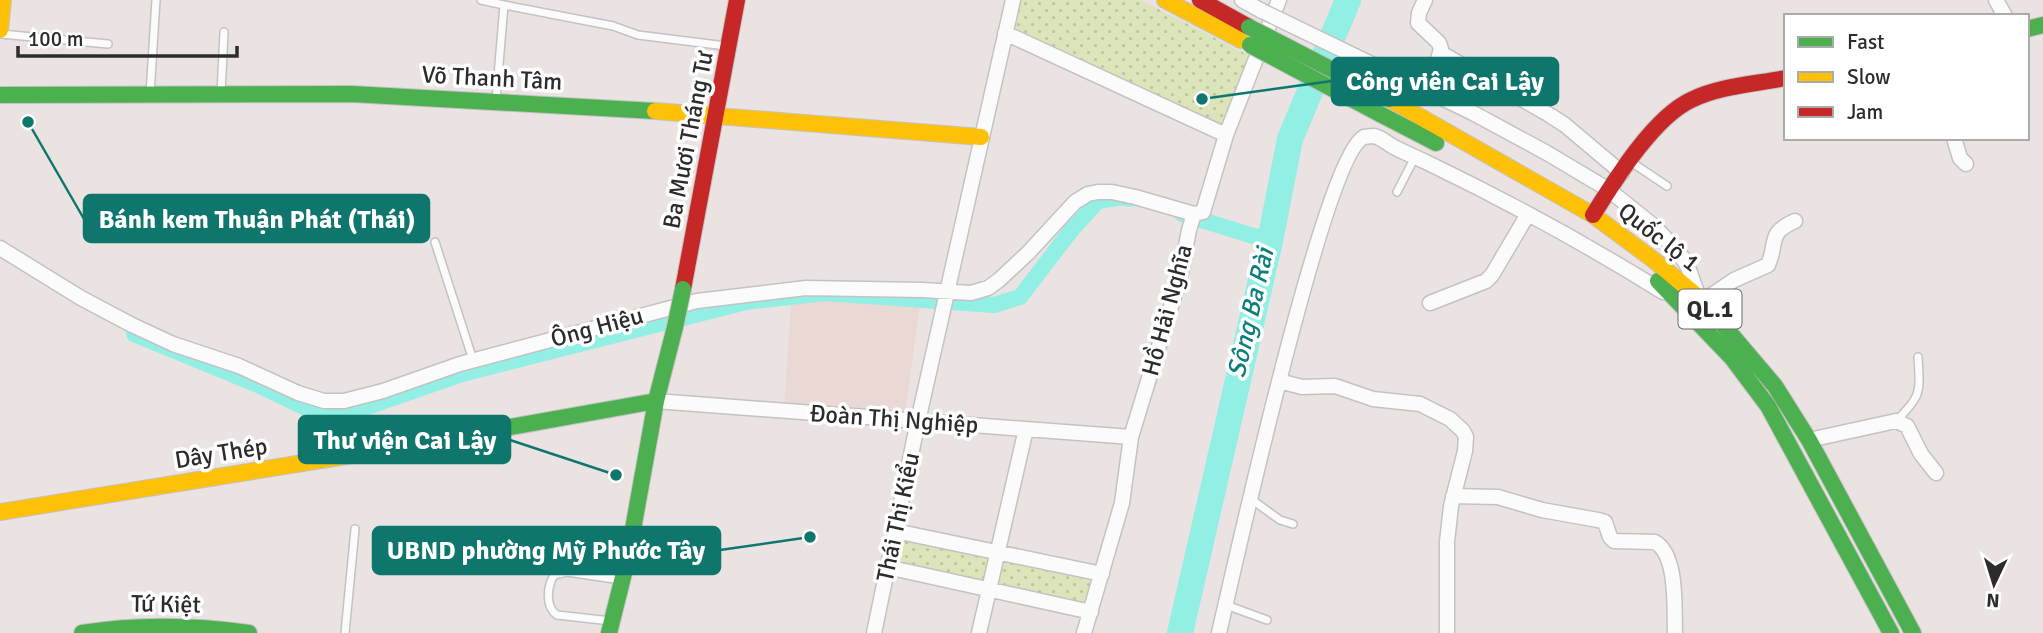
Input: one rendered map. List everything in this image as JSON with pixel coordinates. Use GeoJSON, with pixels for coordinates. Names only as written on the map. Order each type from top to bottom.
{"type":"FeatureCollection","features":[{"type":"Feature","properties":{"kind":"main road"},"geometry":{"type":"LineString","coordinates":[[0,32],[4,0]]}},
{"type":"Feature","properties":{"kind":"main road","name":"Ba Mươi Tháng Tư"},"geometry":{"type":"LineString","coordinates":[[656,401],[683,289],[737,0]]}},
{"type":"Feature","properties":{"kind":"main road","name":"QL.1"},"geometry":{"type":"LineString","coordinates":[[1165,0],[1245,34]]}},
{"type":"Feature","properties":{"kind":"main road","name":"QL.1"},"geometry":{"type":"LineString","coordinates":[[1200,0],[1245,34]]}},
{"type":"Feature","properties":{"kind":"main road","name":"Quốc lộ 1"},"geometry":{"type":"LineString","coordinates":[[1245,34],[1389,99],[1593,215],[1656,261],[1701,299],[1775,386],[1810,440],[1913,633]]}},
{"type":"Feature","properties":{"kind":"main road","name":"Quốc lộ 1"},"geometry":{"type":"LineString","coordinates":[[1245,34],[1380,114],[1500,178],[1612,243],[1682,304],[1732,358],[1768,406],[1890,633]]}},
{"type":"Feature","properties":{"kind":"main road"},"geometry":{"type":"LineString","coordinates":[[1593,215],[1642,146],[1672,113],[1690,100],[1784,78]]}},
{"type":"Feature","properties":{"kind":"main road","name":"Võ Thanh Tâm"},"geometry":{"type":"LineString","coordinates":[[0,95],[352,94],[716,116],[981,137]]}},
{"type":"Feature","properties":{"kind":"main road"},"geometry":{"type":"LineString","coordinates":[[610,627],[622,580],[656,401]]}},
{"type":"Feature","properties":{"kind":"main road","name":"Dây Thép"},"geometry":{"type":"LineString","coordinates":[[0,512],[335,458],[656,401]]}},
{"type":"Feature","properties":{"kind":"main road","name":"Tứ Kiệt"},"geometry":{"type":"LineString","coordinates":[[82,633],[118,626],[169,624],[249,633]]}},
{"type":"Feature","properties":{"kind":"street"},"geometry":{"type":"LineString","coordinates":[[946,294],[1013,0]]}},
{"type":"Feature","properties":{"kind":"street"},"geometry":{"type":"LineString","coordinates":[[1242,0],[1429,90],[1547,153],[1609,190],[1655,227],[1680,254],[1701,299],[1768,265],[1776,233],[1795,221]]}},
{"type":"Feature","properties":{"kind":"street","name":"Hồ Hải Nghĩa"},"geometry":{"type":"LineString","coordinates":[[1084,633],[1122,503],[1131,436],[1180,276],[1189,230],[1194,214],[1203,212],[1226,135],[1279,0]]}},
{"type":"Feature","properties":{"kind":"street"},"geometry":{"type":"LineString","coordinates":[[1425,0],[1418,23],[1439,43],[1441,53],[1429,90]]}},
{"type":"Feature","properties":{"kind":"street"},"geometry":{"type":"LineString","coordinates":[[1005,33],[1226,135]]}},
{"type":"Feature","properties":{"kind":"street"},"geometry":{"type":"LineString","coordinates":[[1441,53],[1521,97],[1626,167]]}},
{"type":"Feature","properties":{"kind":"street"},"geometry":{"type":"LineString","coordinates":[[1219,633],[1279,381],[1313,252],[1344,166],[1354,145],[1364,137],[1376,136],[1528,214],[1613,261],[1682,304]]}},
{"type":"Feature","properties":{"kind":"street"},"geometry":{"type":"LineString","coordinates":[[1955,140],[1966,164]]}},
{"type":"Feature","properties":{"kind":"street","name":"Ông Hiệu"},"geometry":{"type":"LineString","coordinates":[[0,248],[81,298],[173,344],[239,366],[313,398],[344,401],[473,361],[697,301],[806,288],[971,293],[988,288],[999,280],[1076,202],[1088,194],[1112,192],[1194,214]]}},
{"type":"Feature","properties":{"kind":"street"},"geometry":{"type":"LineString","coordinates":[[1430,303],[1486,281],[1528,214]]}},
{"type":"Feature","properties":{"kind":"street","name":"Thái Thị Kiểu"},"geometry":{"type":"LineString","coordinates":[[874,633],[946,294]]}},
{"type":"Feature","properties":{"kind":"street"},"geometry":{"type":"LineString","coordinates":[[1279,381],[1302,387],[1335,386],[1373,399],[1420,404],[1460,426],[1466,437],[1462,467],[1453,496],[1447,542],[1447,633]]}},
{"type":"Feature","properties":{"kind":"street","name":"Đoàn Thị Nghiệp"},"geometry":{"type":"LineString","coordinates":[[656,401],[1131,436]]}},
{"type":"Feature","properties":{"kind":"street"},"geometry":{"type":"LineString","coordinates":[[1810,440],[1896,421],[1907,426],[1921,454],[1936,473]]}},
{"type":"Feature","properties":{"kind":"street"},"geometry":{"type":"LineString","coordinates":[[979,633],[1026,429]]}},
{"type":"Feature","properties":{"kind":"street"},"geometry":{"type":"LineString","coordinates":[[1453,496],[1498,497],[1542,510],[1598,520],[1605,523],[1614,541],[1654,542],[1660,545],[1666,552],[1673,584],[1675,633]]}},
{"type":"Feature","properties":{"kind":"street"},"geometry":{"type":"LineString","coordinates":[[895,530],[1102,574]]}},
{"type":"Feature","properties":{"kind":"street"},"geometry":{"type":"LineString","coordinates":[[887,567],[1091,612]]}},
{"type":"Feature","properties":{"kind":"lane"},"geometry":{"type":"LineString","coordinates":[[150,95],[156,0]]}},
{"type":"Feature","properties":{"kind":"lane"},"geometry":{"type":"LineString","coordinates":[[481,0],[613,26],[638,36],[728,46]]}},
{"type":"Feature","properties":{"kind":"lane"},"geometry":{"type":"LineString","coordinates":[[496,101],[504,5]]}},
{"type":"Feature","properties":{"kind":"lane"},"geometry":{"type":"LineString","coordinates":[[0,32],[108,44]]}},
{"type":"Feature","properties":{"kind":"lane"},"geometry":{"type":"LineString","coordinates":[[221,95],[224,32]]}},
{"type":"Feature","properties":{"kind":"lane"},"geometry":{"type":"LineString","coordinates":[[1397,192],[1415,157]]}},
{"type":"Feature","properties":{"kind":"lane"},"geometry":{"type":"LineString","coordinates":[[1626,167],[1667,186]]}},
{"type":"Feature","properties":{"kind":"lane"},"geometry":{"type":"LineString","coordinates":[[435,242],[473,361]]}},
{"type":"Feature","properties":{"kind":"lane"},"geometry":{"type":"LineString","coordinates":[[1896,421],[1919,392],[1918,358]]}},
{"type":"Feature","properties":{"kind":"lane"},"geometry":{"type":"LineString","coordinates":[[1251,498],[1280,520],[1293,524]]}},
{"type":"Feature","properties":{"kind":"lane"},"geometry":{"type":"LineString","coordinates":[[345,633],[355,529]]}},
{"type":"Feature","properties":{"kind":"lane"},"geometry":{"type":"LineString","coordinates":[[610,627],[557,615],[549,605],[550,582],[554,575],[568,572],[622,580]]}},
{"type":"Feature","properties":{"kind":"lane"},"geometry":{"type":"LineString","coordinates":[[1226,604],[1267,620]]}},
{"type":"Feature","properties":{"kind":"shaded area"},"geometry":{"type":"Polygon","coordinates":[[[792,289],[922,290],[904,420],[784,411],[792,289]]]}},
{"type":"Feature","properties":{"kind":"green space"},"geometry":{"type":"Polygon","coordinates":[[[1013,0],[1141,0],[1264,63],[1229,134],[1007,24],[1013,0]]]}},
{"type":"Feature","properties":{"kind":"green space"},"geometry":{"type":"Polygon","coordinates":[[[895,531],[1102,574],[1091,612],[887,567],[895,531]]]}},
{"type":"Feature","properties":{"kind":"waterway","name":"Sông Ba Rài"},"geometry":{"type":"LineString","coordinates":[[1180,633],[1270,241],[1290,139],[1348,0]]}},
{"type":"Feature","properties":{"kind":"waterway"},"geometry":{"type":"LineString","coordinates":[[134,334],[258,385],[310,410],[359,410],[462,374],[746,302],[825,293],[994,305],[1020,297],[1070,232],[1098,201],[1123,197],[1130,199]]}},
{"type":"Feature","properties":{"kind":"waterway"},"geometry":{"type":"LineString","coordinates":[[1182,214],[1270,241]]}},
{"type":"Feature","properties":{"kind":"traffic: fast"},"geometry":{"type":"LineString","coordinates":[[2029,28],[2043,25]]}},
{"type":"Feature","properties":{"kind":"traffic: fast"},"geometry":{"type":"LineString","coordinates":[[1249,27],[1389,99]]}},
{"type":"Feature","properties":{"kind":"traffic: fast"},"geometry":{"type":"LineString","coordinates":[[1250,45],[1380,114]]}},
{"type":"Feature","properties":{"kind":"traffic: fast"},"geometry":{"type":"LineString","coordinates":[[0,95],[352,94],[655,111]]}},
{"type":"Feature","properties":{"kind":"traffic: fast"},"geometry":{"type":"LineString","coordinates":[[1380,114],[1436,143]]}},
{"type":"Feature","properties":{"kind":"traffic: fast"},"geometry":{"type":"LineString","coordinates":[[1658,281],[1732,358],[1768,406],[1891,633]]}},
{"type":"Feature","properties":{"kind":"traffic: fast"},"geometry":{"type":"LineString","coordinates":[[675,327],[683,289]]}},
{"type":"Feature","properties":{"kind":"traffic: fast"},"geometry":{"type":"LineString","coordinates":[[1713,313],[1775,386],[1809,440],[1913,633]]}},
{"type":"Feature","properties":{"kind":"traffic: fast"},"geometry":{"type":"LineString","coordinates":[[609,633],[628,557],[656,401],[675,327]]}},
{"type":"Feature","properties":{"kind":"traffic: fast"},"geometry":{"type":"LineString","coordinates":[[371,452],[656,401]]}},
{"type":"Feature","properties":{"kind":"traffic: fast"},"geometry":{"type":"LineString","coordinates":[[82,633],[166,627],[249,633]]}},
{"type":"Feature","properties":{"kind":"traffic: slow"},"geometry":{"type":"LineString","coordinates":[[0,30],[3,0]]}},
{"type":"Feature","properties":{"kind":"traffic: slow"},"geometry":{"type":"LineString","coordinates":[[1165,0],[1241,40]]}},
{"type":"Feature","properties":{"kind":"traffic: slow"},"geometry":{"type":"LineString","coordinates":[[1389,99],[1593,215],[1655,261],[1713,313]]}},
{"type":"Feature","properties":{"kind":"traffic: slow"},"geometry":{"type":"LineString","coordinates":[[655,111],[981,137]]}},
{"type":"Feature","properties":{"kind":"traffic: slow"},"geometry":{"type":"LineString","coordinates":[[0,512],[371,452]]}},
{"type":"Feature","properties":{"kind":"traffic: jam"},"geometry":{"type":"LineString","coordinates":[[683,289],[737,0]]}},
{"type":"Feature","properties":{"kind":"traffic: jam"},"geometry":{"type":"LineString","coordinates":[[1200,0],[1249,27]]}},
{"type":"Feature","properties":{"kind":"traffic: jam"},"geometry":{"type":"LineString","coordinates":[[1593,215],[1636,151],[1677,109],[1702,95],[1784,78]]}},
{"type":"Feature","properties":{"kind":"place","name":"Công viên Cai Lậy"},"geometry":{"type":"Point","coordinates":[1202,99]}},
{"type":"Feature","properties":{"kind":"place","name":"Bánh kem Thuận Phát (Thái)"},"geometry":{"type":"Point","coordinates":[28,122]}},
{"type":"Feature","properties":{"kind":"place","name":"Thư viện Cai Lậy"},"geometry":{"type":"Point","coordinates":[616,475]}},
{"type":"Feature","properties":{"kind":"place","name":"UBND phường Mỹ Phước Tây"},"geometry":{"type":"Point","coordinates":[810,537]}}]}
